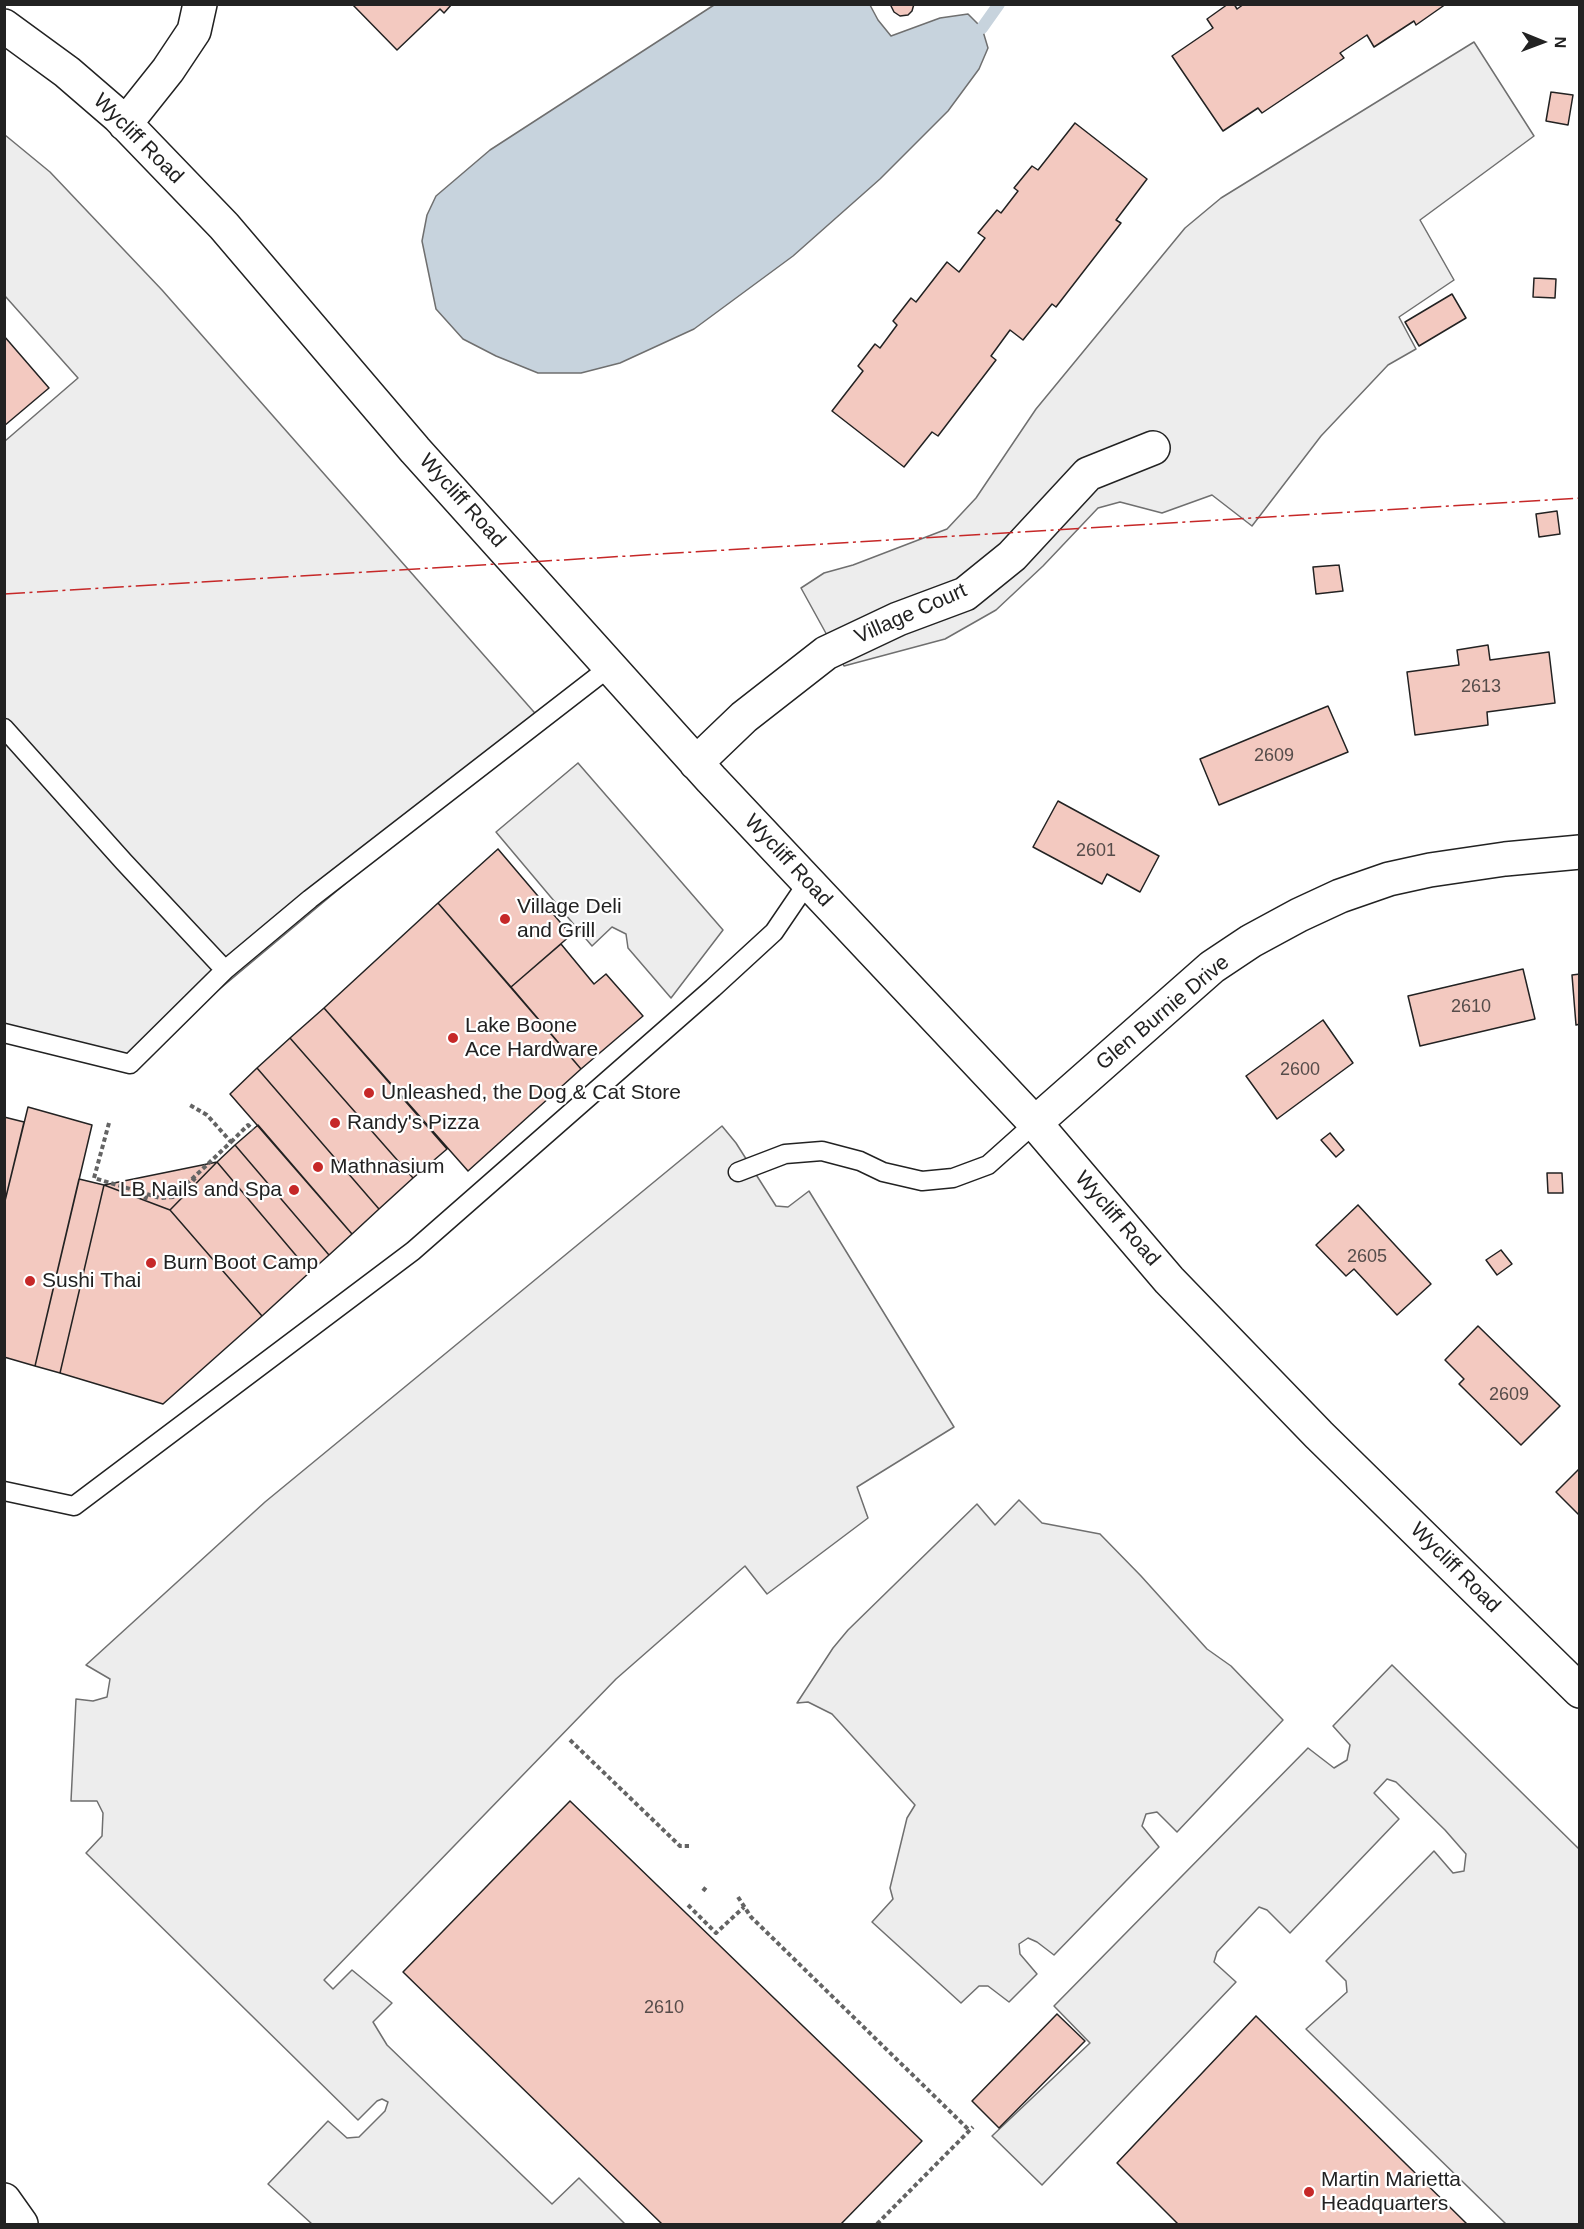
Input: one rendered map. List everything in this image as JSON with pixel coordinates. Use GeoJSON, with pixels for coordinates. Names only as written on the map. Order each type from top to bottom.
{"type":"FeatureCollection","features":[{"type":"Feature","properties":{"kind":"main road"},"geometry":{"type":"LineString","coordinates":[[125,124],[168,70],[194,31],[200,4]]}},
{"type":"Feature","properties":{"kind":"main road","name":"Wycliff Road"},"geometry":{"type":"LineString","coordinates":[[4,26],[67,72],[125,124],[224,226],[415,450],[696,763],[1035,1123],[1169,1280],[1319,1435],[1580,1691]]}},
{"type":"Feature","properties":{"kind":"main road","name":"Village Court"},"geometry":{"type":"LineString","coordinates":[[696,763],[744,717],[826,653],[898,619],[965,594],[1012,556],[1088,474],[1153,448]]}},
{"type":"Feature","properties":{"kind":"main road","name":"Glen Burnie Drive"},"geometry":{"type":"LineString","coordinates":[[1035,1123],[1212,967],[1299,915],[1340,896],[1389,879],[1430,870],[1505,859],[1580,852]]}},
{"type":"Feature","properties":{"kind":"main road"},"geometry":{"type":"LineString","coordinates":[[4,2200],[21,2224]]}},
{"type":"Feature","properties":{"kind":"lane"},"geometry":{"type":"LineString","coordinates":[[4,1033],[130,1064],[225,970],[310,898],[611,666]]}},
{"type":"Feature","properties":{"kind":"lane"},"geometry":{"type":"LineString","coordinates":[[4,728],[225,970]]}},
{"type":"Feature","properties":{"kind":"lane"},"geometry":{"type":"LineString","coordinates":[[4,1491],[74,1506],[413,1251],[774,932],[808,882]]}},
{"type":"Feature","properties":{"kind":"lane"},"geometry":{"type":"LineString","coordinates":[[738,1172],[785,1154],[822,1151],[860,1161],[884,1172],[922,1181],[953,1178],[988,1165],[1035,1123]]}},
{"type":"Feature","properties":{"kind":"path"},"geometry":{"type":"LineString","coordinates":[[188,1104],[207,1115],[229,1145]]}},
{"type":"Feature","properties":{"kind":"path"},"geometry":{"type":"LineString","coordinates":[[109,1123],[93,1180],[160,1198],[173,1197],[248,1125],[253,1130]]}},
{"type":"Feature","properties":{"kind":"path"},"geometry":{"type":"LineString","coordinates":[[192,1178],[197,1182]]}},
{"type":"Feature","properties":{"kind":"path"},"geometry":{"type":"LineString","coordinates":[[145,1200],[147,1194]]}},
{"type":"Feature","properties":{"kind":"path"},"geometry":{"type":"LineString","coordinates":[[570,1740],[680,1846],[689,1846]]}},
{"type":"Feature","properties":{"kind":"path"},"geometry":{"type":"LineString","coordinates":[[703,1891],[707,1886]]}},
{"type":"Feature","properties":{"kind":"path"},"geometry":{"type":"LineString","coordinates":[[738,1897],[760,1925],[971,2129],[878,2224]]}},
{"type":"Feature","properties":{"kind":"path"},"geometry":{"type":"LineString","coordinates":[[688,1905],[716,1933],[744,1906]]}},
{"type":"Feature","properties":{"kind":"shaded area"},"geometry":{"type":"Polygon","coordinates":[[[714,5],[870,5],[891,36],[940,18],[968,14],[982,28],[988,48],[979,69],[948,111],[880,179],[793,256],[694,329],[620,363],[581,373],[538,373],[496,356],[463,339],[436,309],[422,241],[427,215],[436,196],[490,150],[714,5]]]}},
{"type":"Feature","properties":{"kind":"shaded area"},"geometry":{"type":"Polygon","coordinates":[[[1474,42],[1534,136],[1420,220],[1454,280],[1399,317],[1416,349],[1388,365],[1321,436],[1252,526],[1212,495],[1162,513],[1120,502],[1098,508],[1043,566],[996,610],[945,639],[844,666],[801,588],[824,573],[853,565],[947,529],[976,498],[1036,409],[1185,228],[1221,198],[1474,42]]]}},
{"type":"Feature","properties":{"kind":"shaded area"},"geometry":{"type":"Polygon","coordinates":[[[5,135],[50,172],[162,290],[541,720],[130,1064],[5,1033],[5,441],[78,378],[5,296],[5,135]]]}},
{"type":"Feature","properties":{"kind":"shaded area"},"geometry":{"type":"Polygon","coordinates":[[[578,763],[723,930],[671,998],[628,948],[626,934],[612,927],[592,946],[496,832],[578,763]]]}},
{"type":"Feature","properties":{"kind":"shaded area"},"geometry":{"type":"Polygon","coordinates":[[[722,1126],[736,1143],[776,1206],[788,1207],[809,1191],[954,1427],[857,1487],[868,1518],[767,1594],[745,1566],[616,1679],[324,1980],[333,1989],[352,1970],[392,2003],[373,2022],[387,2045],[552,2204],[579,2178],[625,2224],[312,2224],[268,2184],[328,2121],[347,2138],[359,2137],[385,2111],[388,2102],[382,2099],[377,2101],[358,2120],[86,1853],[102,1836],[103,1813],[97,1801],[71,1801],[76,1699],[93,1701],[107,1697],[110,1679],[86,1665],[265,1502],[722,1126]]]}},
{"type":"Feature","properties":{"kind":"shaded area"},"geometry":{"type":"Polygon","coordinates":[[[1019,1500],[1042,1523],[1100,1534],[1207,1649],[1231,1666],[1283,1720],[1177,1832],[1157,1812],[1146,1814],[1142,1826],[1159,1847],[1054,1955],[1028,1938],[1019,1944],[1020,1954],[1037,1974],[1009,2002],[988,1986],[979,1986],[961,2003],[872,1922],[893,1899],[890,1888],[907,1818],[915,1805],[832,1714],[808,1702],[797,1703],[833,1648],[848,1630],[977,1504],[995,1525],[1019,1500]]]}},
{"type":"Feature","properties":{"kind":"shaded area"},"geometry":{"type":"Polygon","coordinates":[[[1392,1665],[1579,1849],[1579,2224],[1506,2224],[1306,2029],[1347,1992],[1346,1981],[1326,1961],[1434,1851],[1453,1873],[1464,1871],[1466,1854],[1396,1782],[1387,1779],[1374,1793],[1399,1819],[1290,1933],[1267,1910],[1259,1907],[1217,1952],[1214,1962],[1236,1982],[1042,2185],[992,2136],[1090,2043],[1054,2006],[1308,1748],[1334,1768],[1347,1760],[1350,1745],[1333,1726],[1392,1665]]]}},
{"type":"Feature","properties":{"kind":"building"},"geometry":{"type":"Polygon","coordinates":[[[352,4],[452,4],[444,13],[440,9],[397,50],[352,4]]]}},
{"type":"Feature","properties":{"kind":"building"},"geometry":{"type":"Polygon","coordinates":[[[890,4],[914,4],[908,15],[900,16],[894,12],[890,4]]]}},
{"type":"Feature","properties":{"kind":"building"},"geometry":{"type":"Polygon","coordinates":[[[1228,4],[1234,4],[1237,9],[1244,4],[1446,4],[1416,25],[1414,21],[1374,47],[1367,35],[1340,53],[1344,58],[1262,113],[1258,108],[1223,131],[1172,56],[1213,28],[1207,19],[1228,4]]]}},
{"type":"Feature","properties":{"kind":"building"},"geometry":{"type":"Polygon","coordinates":[[[1551,92],[1573,95],[1568,125],[1546,121],[1551,92]]]}},
{"type":"Feature","properties":{"kind":"building"},"geometry":{"type":"Polygon","coordinates":[[[1075,123],[1147,179],[1116,220],[1121,223],[1056,307],[1052,304],[1023,340],[1010,330],[991,356],[996,360],[938,436],[932,432],[904,467],[832,411],[863,371],[858,366],[875,344],[880,348],[897,325],[893,321],[911,298],[916,302],[947,262],[959,272],[985,238],[978,233],[997,210],[1001,213],[1018,191],[1014,188],[1032,166],[1038,170],[1075,123]]]}},
{"type":"Feature","properties":{"kind":"building"},"geometry":{"type":"Polygon","coordinates":[[[1534,278],[1556,279],[1555,298],[1533,297],[1534,278]]]}},
{"type":"Feature","properties":{"kind":"building"},"geometry":{"type":"Polygon","coordinates":[[[1452,294],[1466,318],[1419,346],[1405,322],[1452,294]]]}},
{"type":"Feature","properties":{"kind":"building"},"geometry":{"type":"Polygon","coordinates":[[[4,336],[49,388],[4,426],[4,336]]]}},
{"type":"Feature","properties":{"kind":"building"},"geometry":{"type":"Polygon","coordinates":[[[1557,511],[1560,534],[1539,537],[1536,514],[1557,511]]]}},
{"type":"Feature","properties":{"kind":"building"},"geometry":{"type":"Polygon","coordinates":[[[1339,565],[1343,591],[1316,594],[1313,567],[1339,565]]]}},
{"type":"Feature","properties":{"kind":"building"},"geometry":{"type":"Polygon","coordinates":[[[1488,645],[1490,660],[1549,652],[1555,703],[1487,712],[1488,725],[1415,735],[1407,672],[1459,665],[1457,650],[1488,645]]]}},
{"type":"Feature","properties":{"kind":"building"},"geometry":{"type":"Polygon","coordinates":[[[1328,706],[1348,752],[1219,805],[1200,759],[1328,706]]]}},
{"type":"Feature","properties":{"kind":"building"},"geometry":{"type":"Polygon","coordinates":[[[1058,801],[1159,856],[1140,892],[1107,874],[1102,884],[1033,847],[1058,801]]]}},
{"type":"Feature","properties":{"kind":"building","name":"Village Deli and Grill"},"geometry":{"type":"Polygon","coordinates":[[[498,849],[571,935],[511,987],[438,903],[498,849]]]}},
{"type":"Feature","properties":{"kind":"building","name":"Lake Boone Ace Hardware"},"geometry":{"type":"Polygon","coordinates":[[[438,903],[581,1069],[468,1171],[324,1008],[438,903]]]}},
{"type":"Feature","properties":{"kind":"building"},"geometry":{"type":"Polygon","coordinates":[[[561,944],[594,984],[606,974],[643,1016],[581,1069],[511,987],[561,944]]]}},
{"type":"Feature","properties":{"kind":"building"},"geometry":{"type":"Polygon","coordinates":[[[1523,969],[1535,1019],[1420,1046],[1408,996],[1523,969]]]}},
{"type":"Feature","properties":{"kind":"building"},"geometry":{"type":"Polygon","coordinates":[[[1580,974],[1580,1024],[1576,1025],[1572,975],[1580,974]]]}},
{"type":"Feature","properties":{"kind":"building","name":"Unleashed, the Dog & Cat Store"},"geometry":{"type":"Polygon","coordinates":[[[324,1008],[447,1149],[413,1178],[290,1038],[324,1008]]]}},
{"type":"Feature","properties":{"kind":"building"},"geometry":{"type":"Polygon","coordinates":[[[1323,1020],[1353,1063],[1277,1119],[1246,1076],[1323,1020]]]}},
{"type":"Feature","properties":{"kind":"building","name":"Randy's Pizza"},"geometry":{"type":"Polygon","coordinates":[[[290,1038],[413,1178],[379,1209],[257,1068],[290,1038]]]}},
{"type":"Feature","properties":{"kind":"building","name":"Mathnasium"},"geometry":{"type":"Polygon","coordinates":[[[257,1068],[379,1209],[352,1234],[230,1094],[257,1068]]]}},
{"type":"Feature","properties":{"kind":"building","name":"Sushi Thai"},"geometry":{"type":"Polygon","coordinates":[[[28,1107],[92,1125],[35,1366],[4,1357],[4,1205],[28,1107]]]}},
{"type":"Feature","properties":{"kind":"building"},"geometry":{"type":"Polygon","coordinates":[[[4,1117],[24,1122],[4,1205],[4,1117]]]}},
{"type":"Feature","properties":{"kind":"building","name":"LB Nails and Spa"},"geometry":{"type":"Polygon","coordinates":[[[258,1125],[352,1234],[329,1255],[235,1145],[258,1125]]]}},
{"type":"Feature","properties":{"kind":"building"},"geometry":{"type":"Polygon","coordinates":[[[1330,1133],[1344,1150],[1336,1157],[1321,1140],[1330,1133]]]}},
{"type":"Feature","properties":{"kind":"building"},"geometry":{"type":"Polygon","coordinates":[[[235,1145],[329,1255],[310,1272],[217,1162],[235,1145]]]}},
{"type":"Feature","properties":{"kind":"building"},"geometry":{"type":"Polygon","coordinates":[[[217,1162],[310,1272],[262,1316],[170,1210],[217,1162]]]}},
{"type":"Feature","properties":{"kind":"building"},"geometry":{"type":"Polygon","coordinates":[[[217,1162],[170,1210],[104,1185],[217,1162]]]}},
{"type":"Feature","properties":{"kind":"building"},"geometry":{"type":"Polygon","coordinates":[[[1547,1173],[1562,1173],[1563,1193],[1548,1193],[1547,1173]]]}},
{"type":"Feature","properties":{"kind":"building"},"geometry":{"type":"Polygon","coordinates":[[[79,1179],[104,1185],[60,1373],[35,1366],[79,1179]]]}},
{"type":"Feature","properties":{"kind":"building","name":"Burn Boot Camp"},"geometry":{"type":"Polygon","coordinates":[[[104,1185],[170,1210],[262,1316],[163,1404],[60,1373],[104,1185]]]}},
{"type":"Feature","properties":{"kind":"building"},"geometry":{"type":"Polygon","coordinates":[[[1358,1205],[1431,1284],[1397,1315],[1354,1269],[1346,1276],[1316,1245],[1358,1205]]]}},
{"type":"Feature","properties":{"kind":"building"},"geometry":{"type":"Polygon","coordinates":[[[1501,1250],[1512,1264],[1497,1275],[1486,1260],[1501,1250]]]}},
{"type":"Feature","properties":{"kind":"building"},"geometry":{"type":"Polygon","coordinates":[[[1478,1326],[1560,1406],[1521,1445],[1459,1384],[1464,1379],[1445,1360],[1478,1326]]]}},
{"type":"Feature","properties":{"kind":"building"},"geometry":{"type":"Polygon","coordinates":[[[1580,1468],[1580,1516],[1556,1492],[1580,1468]]]}},
{"type":"Feature","properties":{"kind":"building"},"geometry":{"type":"Polygon","coordinates":[[[570,1801],[922,2141],[841,2224],[662,2224],[403,1972],[570,1801]]]}},
{"type":"Feature","properties":{"kind":"building"},"geometry":{"type":"Polygon","coordinates":[[[1057,2014],[1085,2041],[999,2128],[972,2101],[1057,2014]]]}},
{"type":"Feature","properties":{"kind":"building"},"geometry":{"type":"Polygon","coordinates":[[[1256,2016],[1467,2224],[1178,2224],[1117,2163],[1256,2016]]]}},
{"type":"Feature","properties":{"kind":"waterway"},"geometry":{"type":"LineString","coordinates":[[982,28],[999,4]]}},
{"type":"Feature","properties":{"kind":"power"},"geometry":{"type":"LineString","coordinates":[[4,594],[1580,498]]}},
{"type":"Feature","properties":{"kind":"place","name":"Village Deli and Grill"},"geometry":{"type":"Point","coordinates":[505,919]}},
{"type":"Feature","properties":{"kind":"place","name":"Lake Boone Ace Hardware"},"geometry":{"type":"Point","coordinates":[453,1038]}},
{"type":"Feature","properties":{"kind":"place","name":"Unleashed, the Dog & Cat Store"},"geometry":{"type":"Point","coordinates":[369,1093]}},
{"type":"Feature","properties":{"kind":"place","name":"Randy's Pizza"},"geometry":{"type":"Point","coordinates":[335,1123]}},
{"type":"Feature","properties":{"kind":"place","name":"Mathnasium"},"geometry":{"type":"Point","coordinates":[318,1167]}},
{"type":"Feature","properties":{"kind":"place","name":"LB Nails and Spa"},"geometry":{"type":"Point","coordinates":[294,1190]}},
{"type":"Feature","properties":{"kind":"place","name":"Burn Boot Camp"},"geometry":{"type":"Point","coordinates":[151,1263]}},
{"type":"Feature","properties":{"kind":"place","name":"Sushi Thai"},"geometry":{"type":"Point","coordinates":[30,1281]}},
{"type":"Feature","properties":{"kind":"place","name":"Martin Marietta Headquarters"},"geometry":{"type":"Point","coordinates":[1309,2192]}}]}
